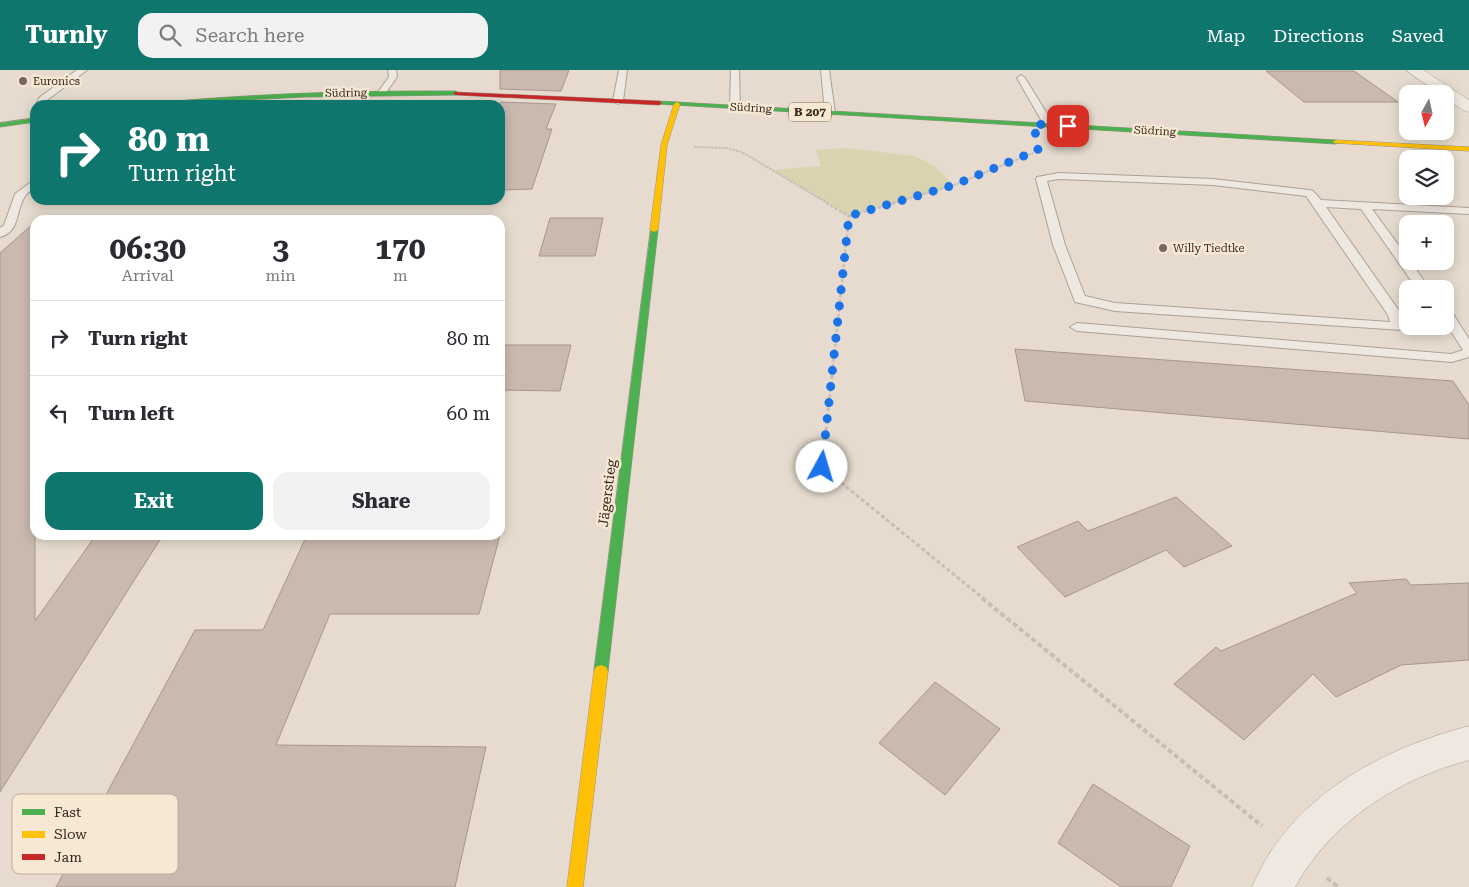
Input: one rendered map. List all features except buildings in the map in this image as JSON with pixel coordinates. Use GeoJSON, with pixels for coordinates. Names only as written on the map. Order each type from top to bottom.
{"type":"FeatureCollection","features":[{"type":"Feature","properties":{"kind":"main road","name":"Südring"},"geometry":{"type":"LineString","coordinates":[[210,100],[279,94],[382,92],[618,101],[1469,149]]}},
{"type":"Feature","properties":{"kind":"main road","name":"Jägerstieg"},"geometry":{"type":"LineString","coordinates":[[575,887],[664,145],[677,104]]}},
{"type":"Feature","properties":{"kind":"main road"},"geometry":{"type":"LineString","coordinates":[[0,125],[30,118]]}},
{"type":"Feature","properties":{"kind":"street"},"geometry":{"type":"LineString","coordinates":[[1413,70],[1469,107]]}},
{"type":"Feature","properties":{"kind":"street"},"geometry":{"type":"LineString","coordinates":[[1272,887],[1294,852],[1325,817],[1361,788],[1400,766],[1443,749],[1469,743]]}},
{"type":"Feature","properties":{"kind":"lane"},"geometry":{"type":"LineString","coordinates":[[42,100],[84,70]]}},
{"type":"Feature","properties":{"kind":"lane"},"geometry":{"type":"LineString","coordinates":[[382,92],[393,77],[392,70]]}},
{"type":"Feature","properties":{"kind":"lane"},"geometry":{"type":"LineString","coordinates":[[618,101],[623,70]]}},
{"type":"Feature","properties":{"kind":"lane"},"geometry":{"type":"LineString","coordinates":[[735,70],[735,107]]}},
{"type":"Feature","properties":{"kind":"lane"},"geometry":{"type":"LineString","coordinates":[[825,70],[830,113]]}},
{"type":"Feature","properties":{"kind":"lane"},"geometry":{"type":"LineString","coordinates":[[1021,78],[1049,125]]}},
{"type":"Feature","properties":{"kind":"lane"},"geometry":{"type":"LineString","coordinates":[[1318,203],[1395,315],[1397,327],[1115,307],[1080,299],[1059,246],[1041,179],[1059,176],[1213,182],[1309,193],[1318,203],[1365,207],[1469,211]]}},
{"type":"Feature","properties":{"kind":"lane"},"geometry":{"type":"LineString","coordinates":[[0,234],[9,227],[20,194],[30,186]]}},
{"type":"Feature","properties":{"kind":"lane"},"geometry":{"type":"LineString","coordinates":[[1365,207],[1418,280]]}},
{"type":"Feature","properties":{"kind":"lane"},"geometry":{"type":"LineString","coordinates":[[1077,327],[1452,358],[1469,350],[1454,326]]}},
{"type":"Feature","properties":{"kind":"path"},"geometry":{"type":"LineString","coordinates":[[664,145],[728,148],[742,152],[849,216],[954,185],[1038,150],[1034,124]]}},
{"type":"Feature","properties":{"kind":"path"},"geometry":{"type":"LineString","coordinates":[[849,216],[822,467],[1294,852]]}},
{"type":"Feature","properties":{"kind":"shaded area"},"geometry":{"type":"Polygon","coordinates":[[[846,148],[915,156],[934,166],[954,185],[849,216],[773,170],[821,166],[816,150],[846,148]]]}},
{"type":"Feature","properties":{"kind":"traffic: fast"},"geometry":{"type":"LineString","coordinates":[[215,100],[304,95],[456,93]]}},
{"type":"Feature","properties":{"kind":"traffic: fast"},"geometry":{"type":"LineString","coordinates":[[659,103],[1336,142]]}},
{"type":"Feature","properties":{"kind":"traffic: fast"},"geometry":{"type":"LineString","coordinates":[[0,125],[30,121]]}},
{"type":"Feature","properties":{"kind":"traffic: fast"},"geometry":{"type":"LineString","coordinates":[[601,671],[654,230]]}},
{"type":"Feature","properties":{"kind":"traffic: slow"},"geometry":{"type":"LineString","coordinates":[[654,230],[664,145],[677,104]]}},
{"type":"Feature","properties":{"kind":"traffic: slow"},"geometry":{"type":"LineString","coordinates":[[1336,142],[1469,149]]}},
{"type":"Feature","properties":{"kind":"traffic: slow"},"geometry":{"type":"LineString","coordinates":[[575,887],[601,671]]}},
{"type":"Feature","properties":{"kind":"traffic: jam"},"geometry":{"type":"LineString","coordinates":[[456,93],[659,103]]}},
{"type":"Feature","properties":{"kind":"place","name":"Euronics"},"geometry":{"type":"Point","coordinates":[23,81]}},
{"type":"Feature","properties":{"kind":"place","name":"Willy Tiedtke"},"geometry":{"type":"Point","coordinates":[1163,248]}},
{"type":"Feature","properties":{"kind":"route"},"geometry":{"type":"LineString","coordinates":[[822,467],[849,216],[954,185],[1038,150],[1034,124],[1068,126]]}}]}
